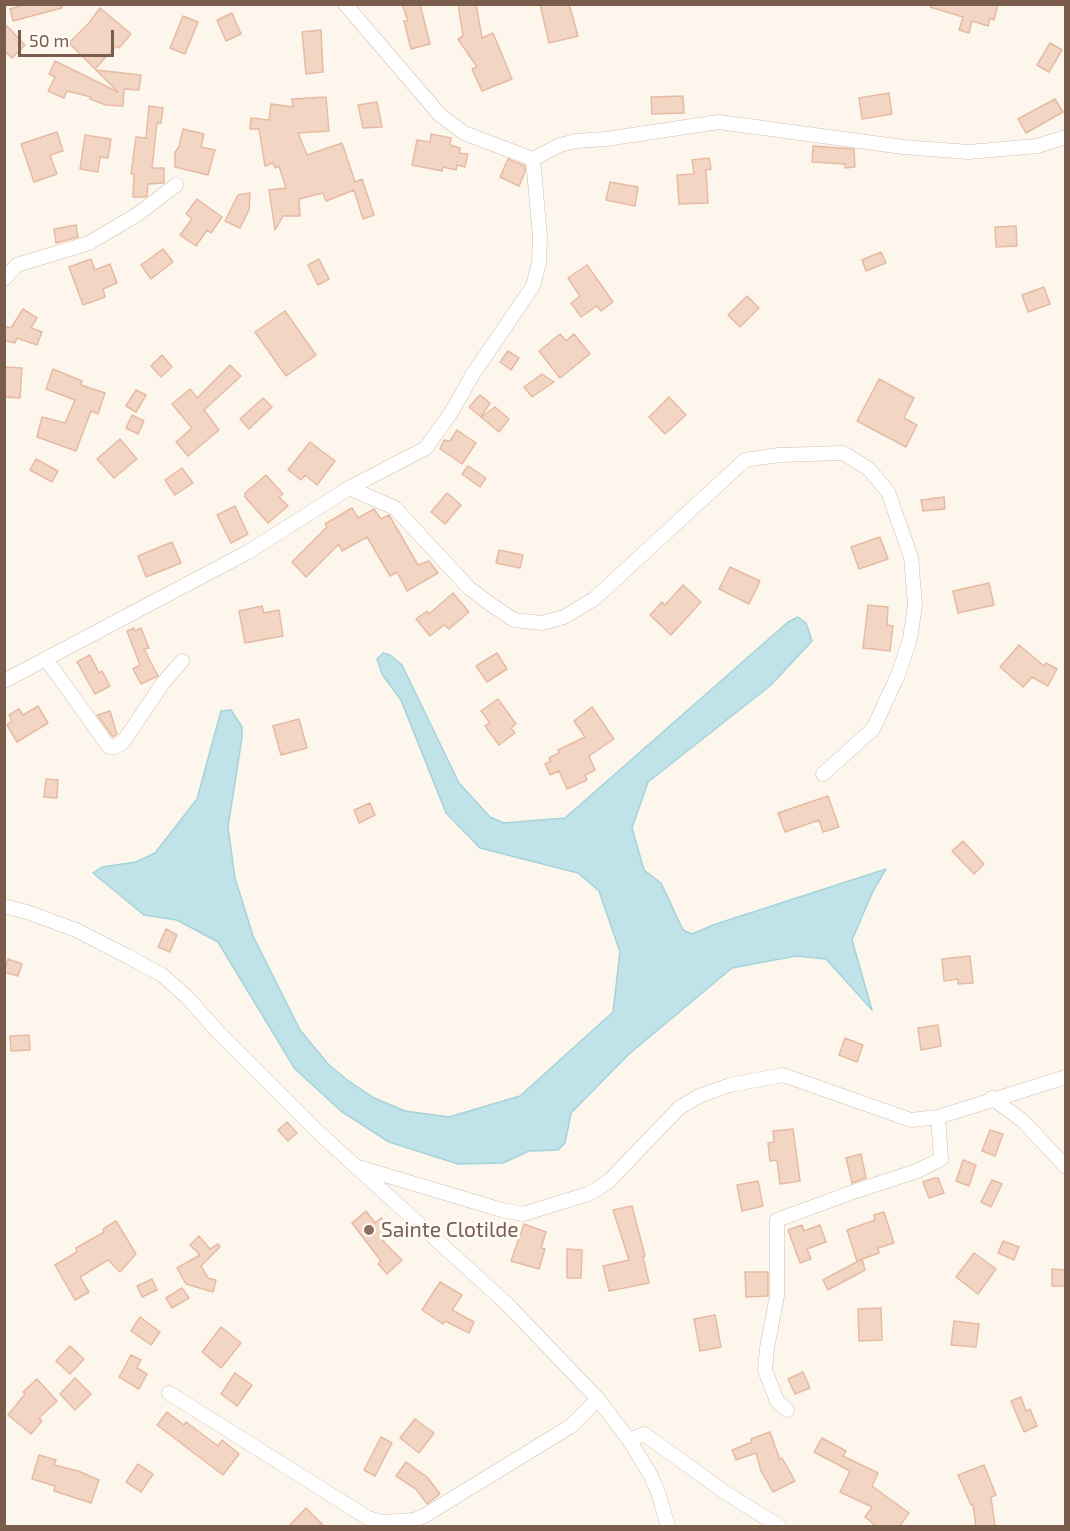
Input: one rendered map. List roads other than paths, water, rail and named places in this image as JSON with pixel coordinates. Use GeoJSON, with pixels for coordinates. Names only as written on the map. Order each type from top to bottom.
{"type":"FeatureCollection","features":[{"type":"Feature","properties":{"kind":"street"},"geometry":{"type":"LineString","coordinates":[[345,4],[440,115],[464,133],[533,159],[560,145],[576,141],[606,139],[718,122],[903,147],[969,152],[1036,146],[1065,137]]}},
{"type":"Feature","properties":{"kind":"street"},"geometry":{"type":"LineString","coordinates":[[4,681],[248,552],[349,488],[426,448],[533,286],[539,263],[540,237],[533,159]]}},
{"type":"Feature","properties":{"kind":"street"},"geometry":{"type":"LineString","coordinates":[[4,279],[17,265],[89,243],[138,214],[176,185]]}},
{"type":"Feature","properties":{"kind":"street"},"geometry":{"type":"LineString","coordinates":[[349,488],[395,508],[469,588],[493,606],[514,620],[542,623],[564,617],[594,600],[745,460],[779,455],[843,453],[869,469],[888,492],[911,557],[915,605],[907,648],[898,675],[873,729],[823,774]]}},
{"type":"Feature","properties":{"kind":"street"},"geometry":{"type":"LineString","coordinates":[[46,659],[109,747],[115,747],[123,742],[163,683],[182,661]]}},
{"type":"Feature","properties":{"kind":"street"},"geometry":{"type":"LineString","coordinates":[[4,906],[76,930],[162,975],[187,997],[252,1066],[356,1166],[507,1304],[598,1399],[629,1440],[650,1474],[668,1527]]}},
{"type":"Feature","properties":{"kind":"street"},"geometry":{"type":"LineString","coordinates":[[356,1166],[502,1210],[523,1214],[599,1188],[610,1180],[679,1108],[699,1096],[730,1085],[783,1075],[911,1120],[938,1116],[1065,1077]]}},
{"type":"Feature","properties":{"kind":"street"},"geometry":{"type":"LineString","coordinates":[[992,1098],[1023,1121],[1065,1167]]}},
{"type":"Feature","properties":{"kind":"street"},"geometry":{"type":"LineString","coordinates":[[787,1410],[777,1401],[765,1370],[777,1296],[777,1220],[917,1171],[941,1159],[938,1116]]}},
{"type":"Feature","properties":{"kind":"street"},"geometry":{"type":"LineString","coordinates":[[169,1393],[368,1518],[382,1522],[414,1520],[424,1516],[571,1426],[598,1399]]}},
{"type":"Feature","properties":{"kind":"street"},"geometry":{"type":"LineString","coordinates":[[629,1440],[644,1434],[778,1527]]}},
{"type":"Feature","properties":{"kind":"water"},"geometry":{"type":"Polygon","coordinates":[[[798,617],[806,623],[812,641],[771,685],[648,782],[632,828],[644,870],[661,883],[683,930],[692,934],[713,925],[886,869],[873,891],[852,940],[872,1010],[826,959],[796,956],[732,968],[629,1054],[571,1113],[565,1143],[558,1150],[529,1151],[503,1163],[458,1164],[389,1142],[341,1111],[295,1069],[218,942],[177,920],[144,915],[93,873],[102,867],[136,862],[155,853],[197,799],[221,711],[231,710],[242,727],[228,827],[235,878],[253,936],[300,1030],[329,1065],[346,1079],[374,1098],[405,1111],[449,1117],[520,1096],[613,1012],[620,952],[599,891],[578,873],[480,848],[446,813],[401,700],[382,674],[377,659],[383,653],[390,655],[402,665],[459,783],[490,817],[504,823],[565,818],[788,622],[798,617]]]}},
{"type":"Feature","properties":{"kind":"place","name":"Sainte Clotilde"},"geometry":{"type":"Point","coordinates":[369,1230]}}]}
